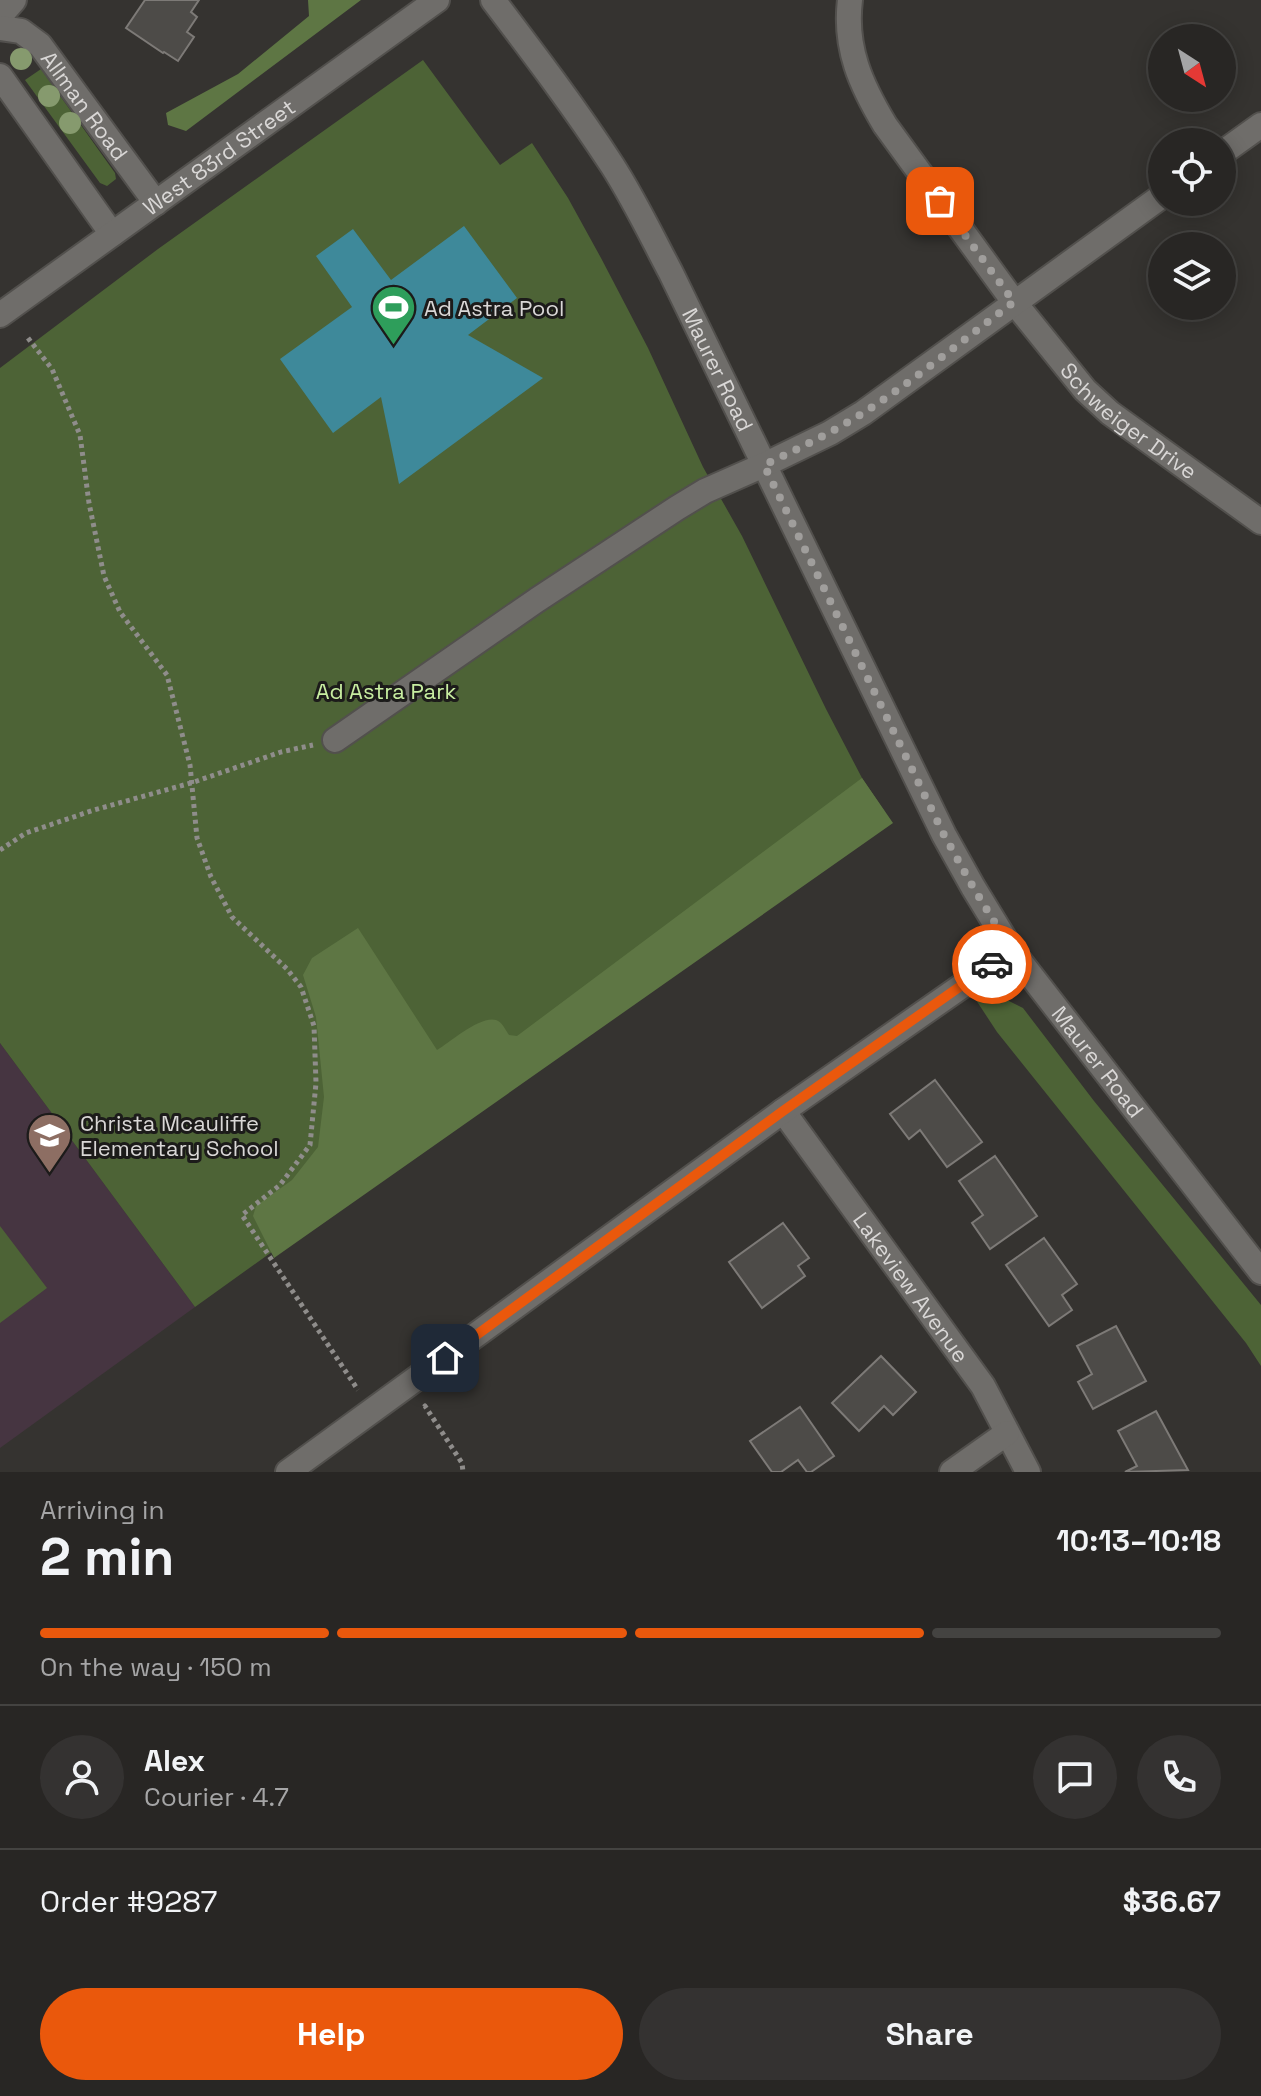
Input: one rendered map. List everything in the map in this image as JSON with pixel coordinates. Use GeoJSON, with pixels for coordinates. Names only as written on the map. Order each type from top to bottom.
{"type":"FeatureCollection","features":[{"type":"Feature","properties":{"kind":"street"},"geometry":{"type":"LineString","coordinates":[[0,16],[14,0]]}},
{"type":"Feature","properties":{"kind":"street","name":"West 83rd Street"},"geometry":{"type":"LineString","coordinates":[[0,315],[437,0]]}},
{"type":"Feature","properties":{"kind":"street","name":"Maurer Road"},"geometry":{"type":"LineString","coordinates":[[493,0],[579,115],[614,168],[671,273],[944,835],[973,887],[1012,951],[1261,1272]]}},
{"type":"Feature","properties":{"kind":"street","name":"Schweiger Drive"},"geometry":{"type":"LineString","coordinates":[[850,0],[848,38],[869,99],[1014,302],[1085,390],[1110,413],[1261,522]]}},
{"type":"Feature","properties":{"kind":"street","name":"Allman Road"},"geometry":{"type":"LineString","coordinates":[[0,28],[21,31],[40,45],[156,203]]}},
{"type":"Feature","properties":{"kind":"street"},"geometry":{"type":"LineString","coordinates":[[0,76],[112,234]]}},
{"type":"Feature","properties":{"kind":"street"},"geometry":{"type":"LineString","coordinates":[[1236,143],[1261,125]]}},
{"type":"Feature","properties":{"kind":"street"},"geometry":{"type":"LineString","coordinates":[[335,740],[537,600],[677,508],[705,491],[830,433],[863,413],[1148,206]]}},
{"type":"Feature","properties":{"kind":"street"},"geometry":{"type":"LineString","coordinates":[[288,1472],[783,1111],[1012,951]]}},
{"type":"Feature","properties":{"kind":"street","name":"Lakeview Avenue"},"geometry":{"type":"LineString","coordinates":[[783,1111],[983,1386],[1028,1472]]}},
{"type":"Feature","properties":{"kind":"street"},"geometry":{"type":"LineString","coordinates":[[952,1472],[1007,1433]]}},
{"type":"Feature","properties":{"kind":"path"},"geometry":{"type":"LineString","coordinates":[[28,338],[52,369],[80,435],[89,503],[104,576],[120,612],[167,675],[190,765],[197,838],[211,877],[232,917],[287,969],[301,987],[314,1026],[316,1083],[310,1145],[280,1185],[242,1215],[373,1410]]}},
{"type":"Feature","properties":{"kind":"path"},"geometry":{"type":"LineString","coordinates":[[0,850],[26,833],[94,810],[191,783],[281,752],[335,740]]}},
{"type":"Feature","properties":{"kind":"path"},"geometry":{"type":"LineString","coordinates":[[413,1414],[425,1406],[462,1463],[463,1472]]}},
{"type":"Feature","properties":{"kind":"shaded area","name":"Christa Mcauliffe Elementary School"},"geometry":{"type":"Polygon","coordinates":[[[0,1043],[195,1307],[0,1448],[0,1043]]]}},
{"type":"Feature","properties":{"kind":"green space"},"geometry":{"type":"Polygon","coordinates":[[[308,0],[361,0],[186,131],[168,125],[166,113],[238,74],[309,16],[308,0]]]}},
{"type":"Feature","properties":{"kind":"green space","name":"Ad Astra Park"},"geometry":{"type":"Polygon","coordinates":[[[423,60],[500,165],[532,143],[568,198],[648,348],[703,467],[742,536],[826,709],[862,778],[885,812],[195,1307],[0,1043],[0,368],[158,249],[423,60]]]}},
{"type":"Feature","properties":{"kind":"green space"},"geometry":{"type":"Polygon","coordinates":[[[41,69],[115,173],[116,179],[107,186],[100,183],[25,80],[41,69]]]}},
{"type":"Feature","properties":{"kind":"green space"},"geometry":{"type":"Polygon","coordinates":[[[862,778],[893,823],[274,1258],[253,1216],[256,1206],[292,1180],[318,1147],[324,1097],[316,1017],[303,975],[312,958],[358,928],[437,1050],[482,1021],[496,1020],[509,1035],[517,1036],[862,778]]]}},
{"type":"Feature","properties":{"kind":"green space"},"geometry":{"type":"Polygon","coordinates":[[[1003,998],[1023,1008],[1094,1101],[1261,1305],[1261,1366],[1246,1343],[997,1032],[976,1000],[1003,998]]]}},
{"type":"Feature","properties":{"kind":"green space"},"geometry":{"type":"Polygon","coordinates":[[[0,1226],[47,1288],[0,1323],[0,1226]]]}},
{"type":"Feature","properties":{"kind":"water","name":"Ad Astra Pool"},"geometry":{"type":"Polygon","coordinates":[[[464,226],[517,298],[468,335],[543,378],[399,484],[381,397],[333,433],[280,359],[352,307],[316,256],[353,229],[391,280],[464,226]]]}},
{"type":"Feature","properties":{"kind":"building"},"geometry":{"type":"Polygon","coordinates":[[[145,0],[199,0],[191,12],[197,17],[187,32],[194,37],[178,61],[126,28],[145,0]]]}},
{"type":"Feature","properties":{"kind":"building"},"geometry":{"type":"Polygon","coordinates":[[[935,1080],[982,1142],[947,1167],[920,1130],[909,1139],[890,1114],[935,1080]]]}},
{"type":"Feature","properties":{"kind":"building"},"geometry":{"type":"Polygon","coordinates":[[[995,1156],[1037,1216],[990,1249],[972,1223],[983,1215],[959,1181],[995,1156]]]}},
{"type":"Feature","properties":{"kind":"building"},"geometry":{"type":"Polygon","coordinates":[[[783,1223],[809,1258],[798,1266],[805,1276],[762,1308],[729,1262],[783,1223]]]}},
{"type":"Feature","properties":{"kind":"building"},"geometry":{"type":"Polygon","coordinates":[[[1044,1238],[1077,1284],[1062,1295],[1072,1310],[1049,1326],[1006,1265],[1044,1238]]]}},
{"type":"Feature","properties":{"kind":"building"},"geometry":{"type":"Polygon","coordinates":[[[1116,1326],[1146,1381],[1093,1409],[1078,1382],[1092,1374],[1077,1346],[1116,1326]]]}},
{"type":"Feature","properties":{"kind":"building"},"geometry":{"type":"Polygon","coordinates":[[[881,1356],[916,1392],[893,1415],[884,1406],[859,1431],[832,1403],[881,1356]]]}},
{"type":"Feature","properties":{"kind":"building"},"geometry":{"type":"Polygon","coordinates":[[[800,1407],[834,1456],[811,1472],[807,1472],[798,1460],[781,1472],[772,1472],[750,1441],[800,1407]]]}},
{"type":"Feature","properties":{"kind":"building"},"geometry":{"type":"Polygon","coordinates":[[[1156,1411],[1188,1470],[1125,1472],[1137,1466],[1118,1431],[1156,1411]]]}},
{"type":"Feature","properties":{"kind":"way so far"},"geometry":{"type":"LineString","coordinates":[[940,201],[1014,302],[863,413],[764,465],[944,835],[1012,951],[992,964]]}},
{"type":"Feature","properties":{"kind":"place","name":"Ad Astra Pool"},"geometry":{"type":"Point","coordinates":[393,347]}},
{"type":"Feature","properties":{"kind":"place","name":"Christa Mcauliffe Elementary School"},"geometry":{"type":"Point","coordinates":[49,1175]}},
{"type":"Feature","properties":{"kind":"route"},"geometry":{"type":"LineString","coordinates":[[445,1358],[783,1111],[992,964]]}}]}
